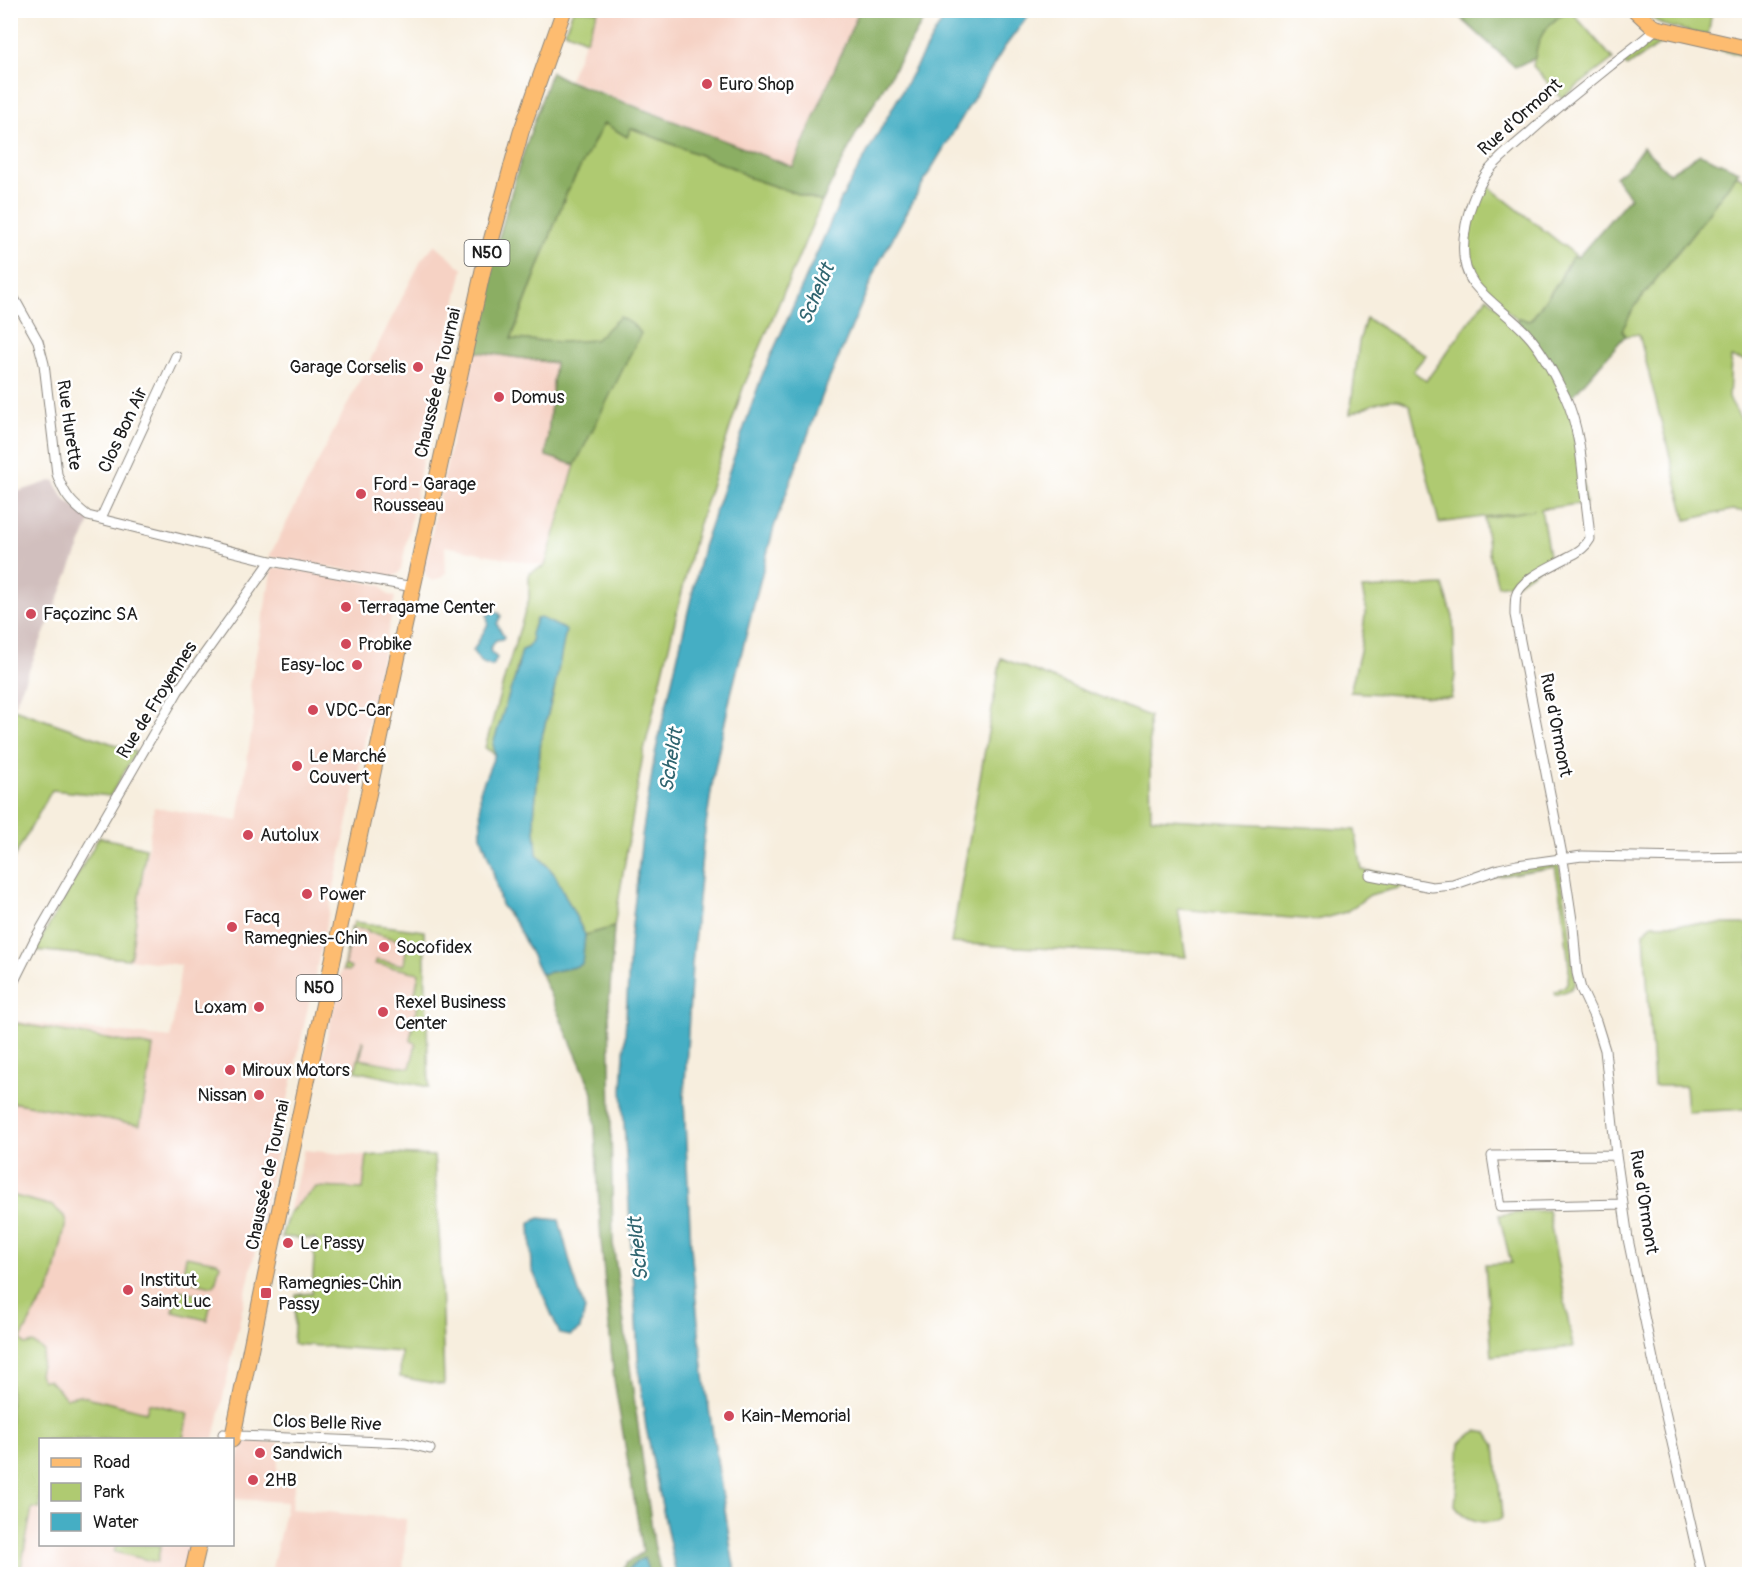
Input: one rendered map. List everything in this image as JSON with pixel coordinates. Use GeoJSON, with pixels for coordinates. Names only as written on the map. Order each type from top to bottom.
{"type":"FeatureCollection","features":[{"type":"Feature","properties":{"kind":"main road","name":"Chaussée de Tournai"},"geometry":{"type":"LineString","coordinates":[[409,586],[435,444],[487,217],[513,129],[556,10]]}},
{"type":"Feature","properties":{"kind":"main road","name":"Chaussée de Tournai"},"geometry":{"type":"LineString","coordinates":[[228,1437],[409,586],[495,219],[521,132],[564,10]]}},
{"type":"Feature","properties":{"kind":"main road"},"geometry":{"type":"LineString","coordinates":[[1635,10],[1654,26],[1749,49]]}},
{"type":"Feature","properties":{"kind":"main road"},"geometry":{"type":"LineString","coordinates":[[192,1575],[199,1546]]}},
{"type":"Feature","properties":{"kind":"main road"},"geometry":{"type":"LineString","coordinates":[[202,1575],[209,1546]]}},
{"type":"Feature","properties":{"kind":"street","name":"Rue d'Ormont"},"geometry":{"type":"LineString","coordinates":[[1654,26],[1552,112],[1486,174],[1471,205],[1466,229],[1465,265],[1467,274],[1481,292],[1525,331],[1542,354],[1573,416],[1582,465],[1590,539],[1576,553],[1525,582],[1519,590],[1515,615],[1563,860],[1577,973],[1605,1050],[1628,1239],[1702,1575]]}},
{"type":"Feature","properties":{"kind":"street","name":"Rue Hurette"},"geometry":{"type":"LineString","coordinates":[[10,291],[38,341],[44,364],[57,474],[62,490],[73,504],[88,516],[271,561]]}},
{"type":"Feature","properties":{"kind":"street","name":"Clos Bon Air"},"geometry":{"type":"LineString","coordinates":[[100,518],[176,356]]}},
{"type":"Feature","properties":{"kind":"street"},"geometry":{"type":"LineString","coordinates":[[271,561],[409,586]]}},
{"type":"Feature","properties":{"kind":"street","name":"Rue de Froyennes"},"geometry":{"type":"LineString","coordinates":[[10,989],[35,939],[178,692],[271,561]]}},
{"type":"Feature","properties":{"kind":"street"},"geometry":{"type":"LineString","coordinates":[[1370,875],[1432,887],[1459,883],[1499,869],[1581,856],[1749,857]]}},
{"type":"Feature","properties":{"kind":"street"},"geometry":{"type":"LineString","coordinates":[[1616,1155],[1492,1156],[1500,1207],[1623,1204]]}},
{"type":"Feature","properties":{"kind":"street","name":"Clos Belle Rive"},"geometry":{"type":"LineString","coordinates":[[228,1437],[406,1443],[430,1449]]}},
{"type":"Feature","properties":{"kind":"shaded area"},"geometry":{"type":"Polygon","coordinates":[[[598,11],[859,11],[793,167],[569,79],[598,11]]]}},
{"type":"Feature","properties":{"kind":"shaded area"},"geometry":{"type":"Polygon","coordinates":[[[435,244],[463,269],[445,347],[401,570],[392,577],[269,557],[422,259],[435,244]]]}},
{"type":"Feature","properties":{"kind":"shaded area"},"geometry":{"type":"Polygon","coordinates":[[[471,351],[555,363],[546,456],[575,465],[545,566],[445,546],[446,573],[433,581],[426,577],[424,569],[471,351]]]}},
{"type":"Feature","properties":{"kind":"shaded area","name":"Façozinc SA"},"geometry":{"type":"Polygon","coordinates":[[[54,480],[65,500],[91,519],[13,709],[11,708],[11,494],[54,480]]]}},
{"type":"Feature","properties":{"kind":"shaded area"},"geometry":{"type":"Polygon","coordinates":[[[288,568],[381,585],[387,594],[395,597],[214,1438],[39,1438],[39,1546],[191,1546],[184,1574],[20,1574],[28,1526],[10,1514],[11,1021],[171,1038],[181,965],[128,959],[131,955],[154,807],[238,821],[254,714],[250,686],[272,569],[288,568]]]}},
{"type":"Feature","properties":{"kind":"shaded area"},"geometry":{"type":"Polygon","coordinates":[[[352,922],[424,931],[429,1087],[321,1064],[352,922]]]}},
{"type":"Feature","properties":{"kind":"shaded area"},"geometry":{"type":"Polygon","coordinates":[[[304,1150],[367,1156],[363,1189],[316,1187],[289,1213],[304,1150]]]}},
{"type":"Feature","properties":{"kind":"shaded area"},"geometry":{"type":"Polygon","coordinates":[[[242,1441],[280,1443],[277,1471],[296,1475],[291,1509],[406,1519],[403,1574],[301,1574],[272,1568],[287,1502],[234,1499],[234,1480],[242,1441]]]}},
{"type":"Feature","properties":{"kind":"green space"},"geometry":{"type":"Polygon","coordinates":[[[573,10],[598,11],[586,40],[565,31],[573,10]]]}},
{"type":"Feature","properties":{"kind":"green space"},"geometry":{"type":"Polygon","coordinates":[[[859,11],[931,11],[858,130],[822,202],[750,178],[733,168],[631,128],[627,137],[604,123],[566,194],[511,339],[563,342],[595,340],[620,317],[631,323],[641,333],[575,465],[546,456],[555,363],[471,351],[517,172],[551,72],[566,80],[793,167],[859,11]]]}},
{"type":"Feature","properties":{"kind":"green space"},"geometry":{"type":"Polygon","coordinates":[[[1453,11],[1566,11],[1545,30],[1535,58],[1515,67],[1453,11]]]}},
{"type":"Feature","properties":{"kind":"green space"},"geometry":{"type":"Polygon","coordinates":[[[1566,11],[1571,11],[1613,59],[1562,98],[1533,66],[1542,34],[1566,11]]]}},
{"type":"Feature","properties":{"kind":"green space"},"geometry":{"type":"Polygon","coordinates":[[[1640,11],[1712,11],[1708,36],[1663,25],[1640,11]]]}},
{"type":"Feature","properties":{"kind":"green space"},"geometry":{"type":"Polygon","coordinates":[[[1667,35],[1749,54],[1749,57],[1678,41],[1662,43],[1627,66],[1622,61],[1659,37],[1667,35]]]}},
{"type":"Feature","properties":{"kind":"green space"},"geometry":{"type":"Polygon","coordinates":[[[604,123],[627,137],[631,128],[733,168],[750,178],[822,202],[743,388],[696,533],[643,755],[614,927],[585,935],[555,875],[537,854],[534,816],[541,740],[555,687],[532,641],[517,665],[495,754],[485,748],[529,599],[529,573],[545,566],[575,465],[546,456],[555,363],[505,356],[566,194],[604,123]]]}},
{"type":"Feature","properties":{"kind":"green space"},"geometry":{"type":"Polygon","coordinates":[[[1643,147],[1669,173],[1700,154],[1739,171],[1635,306],[1622,330],[1625,336],[1570,399],[1516,318],[1531,320],[1559,281],[1572,257],[1578,257],[1630,197],[1615,177],[1630,165],[1643,147]]]}},
{"type":"Feature","properties":{"kind":"green space"},"geometry":{"type":"Polygon","coordinates":[[[1736,175],[1749,182],[1749,361],[1731,358],[1729,398],[1749,433],[1749,512],[1732,510],[1686,520],[1639,334],[1625,336],[1622,330],[1635,306],[1736,175]]]}},
{"type":"Feature","properties":{"kind":"green space"},"geometry":{"type":"Polygon","coordinates":[[[1484,183],[1578,257],[1566,265],[1559,281],[1528,321],[1516,318],[1473,277],[1468,253],[1468,239],[1471,217],[1484,183]]]}},
{"type":"Feature","properties":{"kind":"green space"},"geometry":{"type":"Polygon","coordinates":[[[1487,297],[1525,331],[1570,399],[1586,503],[1541,509],[1550,561],[1517,583],[1498,586],[1489,553],[1484,518],[1534,510],[1439,523],[1410,406],[1404,402],[1388,400],[1350,414],[1359,342],[1366,318],[1426,355],[1413,371],[1426,381],[1487,297]]]}},
{"type":"Feature","properties":{"kind":"green space"},"geometry":{"type":"Polygon","coordinates":[[[1443,585],[1453,617],[1455,676],[1451,698],[1350,692],[1360,651],[1366,608],[1362,589],[1443,585]]]}},
{"type":"Feature","properties":{"kind":"green space"},"geometry":{"type":"Polygon","coordinates":[[[1001,658],[1149,716],[1151,818],[1355,830],[1362,870],[1400,875],[1402,887],[1370,895],[1346,912],[1317,920],[1178,909],[1186,957],[951,943],[1001,658]]]}},
{"type":"Feature","properties":{"kind":"green space"},"geometry":{"type":"Polygon","coordinates":[[[11,708],[136,752],[110,796],[52,790],[11,863],[11,708]]]}},
{"type":"Feature","properties":{"kind":"green space"},"geometry":{"type":"Polygon","coordinates":[[[99,837],[146,848],[131,955],[128,959],[35,950],[99,837]]]}},
{"type":"Feature","properties":{"kind":"green space"},"geometry":{"type":"Polygon","coordinates":[[[1556,863],[1559,866],[1569,920],[1575,982],[1570,989],[1555,995],[1554,992],[1565,986],[1568,981],[1569,968],[1555,867],[1493,877],[1493,872],[1556,863]]]}},
{"type":"Feature","properties":{"kind":"green space"},"geometry":{"type":"Polygon","coordinates":[[[354,922],[424,931],[429,1087],[355,1071],[363,1041],[360,1059],[410,1068],[416,1044],[410,1040],[419,999],[414,998],[419,973],[375,964],[376,960],[404,965],[407,942],[368,932],[368,930],[353,928],[345,965],[351,968],[349,971],[343,970],[351,927],[354,922]]]}},
{"type":"Feature","properties":{"kind":"green space"},"geometry":{"type":"Polygon","coordinates":[[[1652,924],[1749,924],[1749,1109],[1687,1112],[1685,1086],[1654,1086],[1644,933],[1652,924]]]}},
{"type":"Feature","properties":{"kind":"green space"},"geometry":{"type":"Polygon","coordinates":[[[614,927],[609,1005],[613,1243],[654,1544],[661,1574],[619,1574],[627,1563],[643,1552],[614,1380],[601,1241],[593,1093],[541,974],[581,964],[585,935],[614,927]]]}},
{"type":"Feature","properties":{"kind":"green space"},"geometry":{"type":"Polygon","coordinates":[[[16,1023],[153,1047],[140,1125],[11,1102],[11,1052],[16,1023]]]}},
{"type":"Feature","properties":{"kind":"green space"},"geometry":{"type":"Polygon","coordinates":[[[393,1154],[434,1156],[440,1248],[444,1385],[400,1377],[401,1352],[293,1344],[296,1295],[312,1293],[315,1239],[281,1237],[289,1213],[316,1187],[363,1189],[367,1156],[393,1154]]]}},
{"type":"Feature","properties":{"kind":"green space"},"geometry":{"type":"Polygon","coordinates":[[[11,1195],[53,1206],[64,1216],[66,1222],[54,1277],[48,1293],[21,1339],[25,1345],[33,1343],[44,1351],[39,1374],[42,1380],[49,1380],[66,1398],[79,1395],[146,1412],[149,1403],[188,1413],[183,1438],[39,1438],[39,1509],[32,1508],[20,1574],[10,1574],[11,1195]]]}},
{"type":"Feature","properties":{"kind":"green space"},"geometry":{"type":"Polygon","coordinates":[[[1548,1210],[1573,1347],[1492,1356],[1485,1264],[1511,1263],[1499,1215],[1548,1210]]]}},
{"type":"Feature","properties":{"kind":"green space"},"geometry":{"type":"Polygon","coordinates":[[[186,1256],[220,1264],[215,1285],[182,1279],[186,1256]]]}},
{"type":"Feature","properties":{"kind":"green space"},"geometry":{"type":"Polygon","coordinates":[[[178,1290],[211,1297],[207,1320],[173,1312],[178,1290]]]}},
{"type":"Feature","properties":{"kind":"green space"},"geometry":{"type":"Polygon","coordinates":[[[1477,1431],[1487,1433],[1495,1445],[1502,1517],[1489,1522],[1470,1519],[1455,1506],[1460,1443],[1477,1431]]]}},
{"type":"Feature","properties":{"kind":"green space"},"geometry":{"type":"Polygon","coordinates":[[[116,1546],[161,1546],[157,1562],[114,1552],[116,1546]]]}},
{"type":"Feature","properties":{"kind":"water","name":"Scheldt"},"geometry":{"type":"Polygon","coordinates":[[[950,11],[1032,11],[1004,48],[927,176],[880,261],[823,394],[774,527],[731,694],[714,773],[703,845],[692,965],[684,1100],[691,1247],[699,1332],[705,1383],[737,1574],[676,1574],[646,1428],[639,1372],[622,1090],[630,944],[642,836],[655,754],[703,547],[761,378],[841,199],[936,31],[950,11]]]}},
{"type":"Feature","properties":{"kind":"water"},"geometry":{"type":"Polygon","coordinates":[[[494,612],[501,616],[497,624],[504,637],[496,640],[490,649],[497,658],[493,666],[481,662],[473,651],[488,624],[487,615],[494,612]]]}},
{"type":"Feature","properties":{"kind":"water"},"geometry":{"type":"Polygon","coordinates":[[[541,618],[566,630],[555,687],[541,740],[534,816],[537,854],[555,875],[585,935],[582,964],[541,974],[516,924],[501,905],[491,864],[481,836],[480,791],[495,754],[493,744],[515,679],[522,650],[527,648],[532,641],[531,634],[536,619],[541,618]]]}},
{"type":"Feature","properties":{"kind":"water"},"geometry":{"type":"Polygon","coordinates":[[[539,1218],[559,1220],[585,1310],[580,1329],[570,1336],[560,1334],[532,1269],[530,1223],[539,1218]]]}},
{"type":"Feature","properties":{"kind":"water"},"geometry":{"type":"Polygon","coordinates":[[[644,1558],[649,1574],[623,1574],[638,1561],[644,1558]]]}},
{"type":"Feature","properties":{"kind":"place","name":"Euro Shop"},"geometry":{"type":"Point","coordinates":[707,84]}},
{"type":"Feature","properties":{"kind":"place","name":"Garage Corselis"},"geometry":{"type":"Point","coordinates":[418,367]}},
{"type":"Feature","properties":{"kind":"place","name":"Domus"},"geometry":{"type":"Point","coordinates":[499,397]}},
{"type":"Feature","properties":{"kind":"place","name":"Ford - Garage Rousseau"},"geometry":{"type":"Point","coordinates":[361,494]}},
{"type":"Feature","properties":{"kind":"place","name":"Terragame Center"},"geometry":{"type":"Point","coordinates":[346,607]}},
{"type":"Feature","properties":{"kind":"place","name":"Façozinc SA"},"geometry":{"type":"Point","coordinates":[31,614]}},
{"type":"Feature","properties":{"kind":"place","name":"Probike"},"geometry":{"type":"Point","coordinates":[346,644]}},
{"type":"Feature","properties":{"kind":"place","name":"Easy-loc"},"geometry":{"type":"Point","coordinates":[357,665]}},
{"type":"Feature","properties":{"kind":"place","name":"VDC-Car"},"geometry":{"type":"Point","coordinates":[313,710]}},
{"type":"Feature","properties":{"kind":"place","name":"Le Marché Couvert"},"geometry":{"type":"Point","coordinates":[297,766]}},
{"type":"Feature","properties":{"kind":"place","name":"Autolux"},"geometry":{"type":"Point","coordinates":[248,835]}},
{"type":"Feature","properties":{"kind":"place","name":"Power"},"geometry":{"type":"Point","coordinates":[307,894]}},
{"type":"Feature","properties":{"kind":"place","name":"Facq Ramegnies-Chin"},"geometry":{"type":"Point","coordinates":[232,927]}},
{"type":"Feature","properties":{"kind":"place","name":"Socofidex"},"geometry":{"type":"Point","coordinates":[384,947]}},
{"type":"Feature","properties":{"kind":"place","name":"Loxam"},"geometry":{"type":"Point","coordinates":[259,1007]}},
{"type":"Feature","properties":{"kind":"place","name":"Rexel Business Center"},"geometry":{"type":"Point","coordinates":[383,1012]}},
{"type":"Feature","properties":{"kind":"place","name":"Miroux Motors"},"geometry":{"type":"Point","coordinates":[230,1070]}},
{"type":"Feature","properties":{"kind":"place","name":"Nissan"},"geometry":{"type":"Point","coordinates":[259,1095]}},
{"type":"Feature","properties":{"kind":"place","name":"Le Passy"},"geometry":{"type":"Point","coordinates":[288,1243]}},
{"type":"Feature","properties":{"kind":"place","name":"Institut Saint Luc"},"geometry":{"type":"Point","coordinates":[128,1290]}},
{"type":"Feature","properties":{"kind":"place","name":"Ramegnies-Chin Passy"},"geometry":{"type":"Point","coordinates":[266,1293]}},
{"type":"Feature","properties":{"kind":"place","name":"Kain-Memorial"},"geometry":{"type":"Point","coordinates":[729,1416]}},
{"type":"Feature","properties":{"kind":"place","name":"Sandwich"},"geometry":{"type":"Point","coordinates":[260,1453]}},
{"type":"Feature","properties":{"kind":"place","name":"2HB"},"geometry":{"type":"Point","coordinates":[253,1480]}}]}
